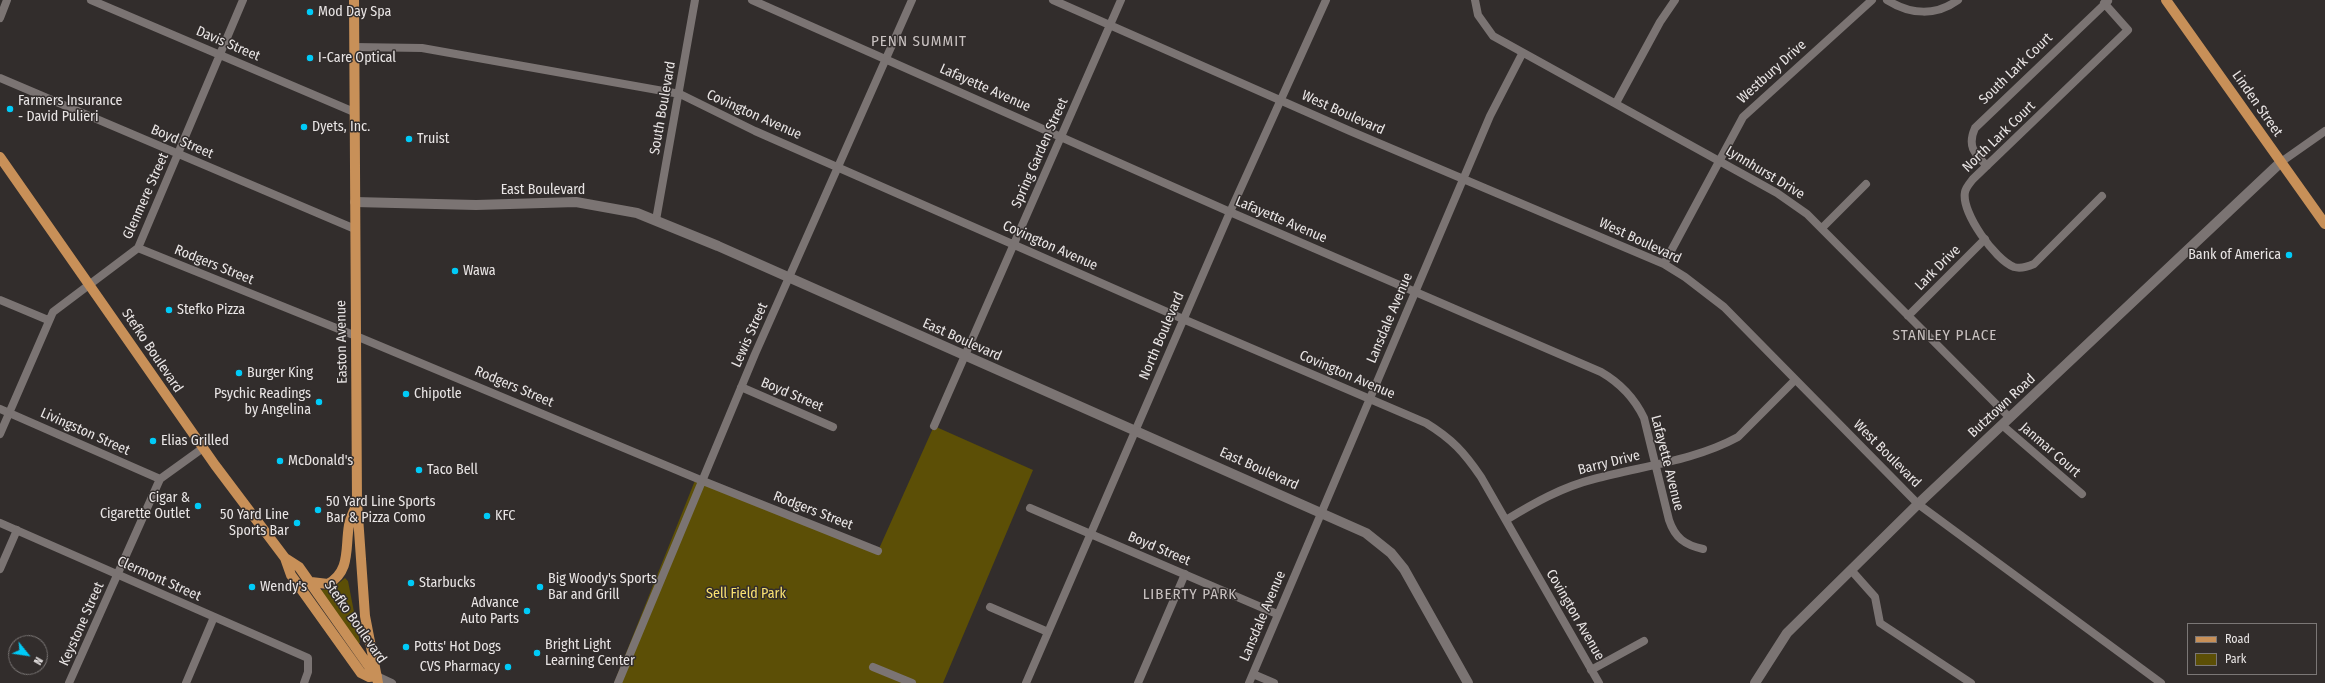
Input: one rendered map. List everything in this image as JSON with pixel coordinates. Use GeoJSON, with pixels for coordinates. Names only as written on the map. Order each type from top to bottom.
{"type":"FeatureCollection","features":[{"type":"Feature","properties":{"kind":"main road","name":"Easton Avenue"},"geometry":{"type":"LineString","coordinates":[[354,0],[357,502],[365,610],[377,680]]}},
{"type":"Feature","properties":{"kind":"main road","name":"Linden Street"},"geometry":{"type":"LineString","coordinates":[[2166,0],[2325,224]]}},
{"type":"Feature","properties":{"kind":"main road","name":"Stefko Boulevard"},"geometry":{"type":"LineString","coordinates":[[0,157],[90,283],[203,448],[285,558],[292,575],[360,673],[377,680]]}},
{"type":"Feature","properties":{"kind":"main road"},"geometry":{"type":"LineString","coordinates":[[311,582],[328,584],[340,575],[345,567],[349,524],[357,502]]}},
{"type":"Feature","properties":{"kind":"main road","name":"Stefko Boulevard"},"geometry":{"type":"LineString","coordinates":[[285,558],[299,567],[311,582],[377,680]]}},
{"type":"Feature","properties":{"kind":"street"},"geometry":{"type":"LineString","coordinates":[[0,18],[7,0]]}},
{"type":"Feature","properties":{"kind":"street","name":"Davis Street"},"geometry":{"type":"LineString","coordinates":[[91,0],[354,112]]}},
{"type":"Feature","properties":{"kind":"street","name":"Glenmere Street"},"geometry":{"type":"LineString","coordinates":[[0,434],[48,320],[57,308],[138,248],[243,0]]}},
{"type":"Feature","properties":{"kind":"street","name":"South Boulevard"},"geometry":{"type":"LineString","coordinates":[[656,220],[680,94],[695,0]]}},
{"type":"Feature","properties":{"kind":"street","name":"Lafayette Avenue"},"geometry":{"type":"LineString","coordinates":[[752,0],[1230,212],[1587,365],[1617,381],[1632,397],[1644,418],[1668,520],[1674,532],[1686,544],[1703,549]]}},
{"type":"Feature","properties":{"kind":"street","name":"Lewis Street"},"geometry":{"type":"LineString","coordinates":[[618,683],[741,387],[912,0]]}},
{"type":"Feature","properties":{"kind":"street","name":"West Boulevard"},"geometry":{"type":"LineString","coordinates":[[1053,0],[1464,179],[1664,264],[1685,277],[1724,307],[1794,380],[1918,504],[2161,683]]}},
{"type":"Feature","properties":{"kind":"street","name":"Spring Garden Street"},"geometry":{"type":"LineString","coordinates":[[934,426],[1121,0]]}},
{"type":"Feature","properties":{"kind":"street","name":"North Boulevard"},"geometry":{"type":"LineString","coordinates":[[1026,683],[1230,212],[1326,0]]}},
{"type":"Feature","properties":{"kind":"street","name":"Lynnhurst Drive"},"geometry":{"type":"LineString","coordinates":[[1475,0],[1478,15],[1493,36],[1522,54],[1616,103],[1777,193],[1822,228],[2010,418]]}},
{"type":"Feature","properties":{"kind":"street"},"geometry":{"type":"LineString","coordinates":[[1616,103],[1660,22],[1676,0]]}},
{"type":"Feature","properties":{"kind":"street","name":"Westbury Drive"},"geometry":{"type":"LineString","coordinates":[[1664,264],[1737,126],[1752,107],[1872,0]]}},
{"type":"Feature","properties":{"kind":"street"},"geometry":{"type":"LineString","coordinates":[[1887,0],[1905,8],[1925,12],[1943,10],[1958,0]]}},
{"type":"Feature","properties":{"kind":"street","name":"South Lark Court"},"geometry":{"type":"LineString","coordinates":[[1987,166],[1974,151],[1971,138],[1974,128],[2106,2]]}},
{"type":"Feature","properties":{"kind":"street","name":"North Lark Court"},"geometry":{"type":"LineString","coordinates":[[2102,196],[2034,264],[2021,268],[2007,263],[1985,239],[1969,216],[1964,199],[1965,190],[1987,166],[2128,30],[2106,2]]}},
{"type":"Feature","properties":{"kind":"street","name":"Covington Avenue"},"geometry":{"type":"LineString","coordinates":[[354,47],[422,48],[680,94],[755,130],[1184,319],[1426,423],[1453,441],[1476,471],[1506,520],[1599,683]]}},
{"type":"Feature","properties":{"kind":"street","name":"Lansdale Avenue"},"geometry":{"type":"LineString","coordinates":[[1249,683],[1320,511],[1370,399],[1490,116],[1522,54]]}},
{"type":"Feature","properties":{"kind":"street","name":"Boyd Street"},"geometry":{"type":"LineString","coordinates":[[0,78],[355,229]]}},
{"type":"Feature","properties":{"kind":"street"},"geometry":{"type":"LineString","coordinates":[[2281,162],[2325,131]]}},
{"type":"Feature","properties":{"kind":"street","name":"Butztown Road"},"geometry":{"type":"LineString","coordinates":[[1755,683],[1787,633],[1918,504],[2281,162]]}},
{"type":"Feature","properties":{"kind":"street"},"geometry":{"type":"LineString","coordinates":[[1822,228],[1866,184]]}},
{"type":"Feature","properties":{"kind":"street","name":"East Boulevard"},"geometry":{"type":"LineString","coordinates":[[355,202],[476,205],[576,202],[616,208],[656,220],[1320,511],[1366,533],[1391,553],[1404,569],[1468,683]]}},
{"type":"Feature","properties":{"kind":"street","name":"Lark Drive"},"geometry":{"type":"LineString","coordinates":[[1908,316],[1985,239]]}},
{"type":"Feature","properties":{"kind":"street","name":"Rodgers Street"},"geometry":{"type":"LineString","coordinates":[[138,248],[356,336],[703,481],[878,551]]}},
{"type":"Feature","properties":{"kind":"street"},"geometry":{"type":"LineString","coordinates":[[0,300],[48,320]]}},
{"type":"Feature","properties":{"kind":"street","name":"Barry Drive"},"geometry":{"type":"LineString","coordinates":[[1506,520],[1550,494],[1566,488],[1594,479],[1655,466],[1710,450],[1738,437],[1794,380]]}},
{"type":"Feature","properties":{"kind":"street","name":"Boyd Street"},"geometry":{"type":"LineString","coordinates":[[741,387],[833,427]]}},
{"type":"Feature","properties":{"kind":"street","name":"Livingston Street"},"geometry":{"type":"LineString","coordinates":[[0,409],[160,479]]}},
{"type":"Feature","properties":{"kind":"street","name":"Janmar Court"},"geometry":{"type":"LineString","coordinates":[[2002,425],[2082,494]]}},
{"type":"Feature","properties":{"kind":"street"},"geometry":{"type":"LineString","coordinates":[[160,479],[203,448]]}},
{"type":"Feature","properties":{"kind":"street","name":"Keystone Street"},"geometry":{"type":"LineString","coordinates":[[69,683],[160,479]]}},
{"type":"Feature","properties":{"kind":"street","name":"Boyd Street"},"geometry":{"type":"LineString","coordinates":[[1030,508],[1277,614]]}},
{"type":"Feature","properties":{"kind":"street","name":"Clermont Street"},"geometry":{"type":"LineString","coordinates":[[0,523],[308,658],[308,672],[304,683]]}},
{"type":"Feature","properties":{"kind":"street"},"geometry":{"type":"LineString","coordinates":[[0,569],[17,530]]}},
{"type":"Feature","properties":{"kind":"street"},"geometry":{"type":"LineString","coordinates":[[1851,570],[1875,597],[1880,623],[1971,683]]}},
{"type":"Feature","properties":{"kind":"street"},"geometry":{"type":"LineString","coordinates":[[1138,683],[1185,574]]}},
{"type":"Feature","properties":{"kind":"street"},"geometry":{"type":"LineString","coordinates":[[990,607],[1048,632]]}},
{"type":"Feature","properties":{"kind":"street"},"geometry":{"type":"LineString","coordinates":[[186,683],[214,617]]}},
{"type":"Feature","properties":{"kind":"street"},"geometry":{"type":"LineString","coordinates":[[1591,670],[1644,641]]}},
{"type":"Feature","properties":{"kind":"street"},"geometry":{"type":"LineString","coordinates":[[874,667],[912,683]]}},
{"type":"Feature","properties":{"kind":"street"},"geometry":{"type":"LineString","coordinates":[[1253,674],[1274,683]]}},
{"type":"Feature","properties":{"kind":"street"},"geometry":{"type":"LineString","coordinates":[[377,680],[392,683]]}},
{"type":"Feature","properties":{"kind":"green space","name":"Sell Field Park"},"geometry":{"type":"Polygon","coordinates":[[[934,426],[1033,470],[943,683],[614,683],[696,478],[878,551],[934,426]]]}},
{"type":"Feature","properties":{"kind":"green space"},"geometry":{"type":"Polygon","coordinates":[[[345,578],[348,581],[360,643],[358,643],[321,590],[333,588],[345,578]]]}},
{"type":"Feature","properties":{"kind":"place","name":"Mod Day Spa"},"geometry":{"type":"Point","coordinates":[310,12]}},
{"type":"Feature","properties":{"kind":"place","name":"I-Care Optical"},"geometry":{"type":"Point","coordinates":[310,58]}},
{"type":"Feature","properties":{"kind":"place","name":"Farmers Insurance - David Pulieri"},"geometry":{"type":"Point","coordinates":[10,109]}},
{"type":"Feature","properties":{"kind":"place","name":"Dyets, Inc."},"geometry":{"type":"Point","coordinates":[304,127]}},
{"type":"Feature","properties":{"kind":"place","name":"Truist"},"geometry":{"type":"Point","coordinates":[409,139]}},
{"type":"Feature","properties":{"kind":"place","name":"Bank of America"},"geometry":{"type":"Point","coordinates":[2289,255]}},
{"type":"Feature","properties":{"kind":"place","name":"Wawa"},"geometry":{"type":"Point","coordinates":[455,271]}},
{"type":"Feature","properties":{"kind":"place","name":"Stefko Pizza"},"geometry":{"type":"Point","coordinates":[169,310]}},
{"type":"Feature","properties":{"kind":"place","name":"Burger King"},"geometry":{"type":"Point","coordinates":[239,373]}},
{"type":"Feature","properties":{"kind":"place","name":"Chipotle"},"geometry":{"type":"Point","coordinates":[406,394]}},
{"type":"Feature","properties":{"kind":"place","name":"Psychic Readings by Angelina"},"geometry":{"type":"Point","coordinates":[319,402]}},
{"type":"Feature","properties":{"kind":"place","name":"Elias Grilled"},"geometry":{"type":"Point","coordinates":[153,441]}},
{"type":"Feature","properties":{"kind":"place","name":"McDonald's"},"geometry":{"type":"Point","coordinates":[280,461]}},
{"type":"Feature","properties":{"kind":"place","name":"Taco Bell"},"geometry":{"type":"Point","coordinates":[419,470]}},
{"type":"Feature","properties":{"kind":"place","name":"Cigar & Cigarette Outlet"},"geometry":{"type":"Point","coordinates":[198,506]}},
{"type":"Feature","properties":{"kind":"place","name":"50 Yard Line Sports Bar & Pizza Como"},"geometry":{"type":"Point","coordinates":[318,510]}},
{"type":"Feature","properties":{"kind":"place","name":"KFC"},"geometry":{"type":"Point","coordinates":[487,516]}},
{"type":"Feature","properties":{"kind":"place","name":"50 Yard Line Sports Bar"},"geometry":{"type":"Point","coordinates":[297,523]}},
{"type":"Feature","properties":{"kind":"place","name":"Starbucks"},"geometry":{"type":"Point","coordinates":[411,583]}},
{"type":"Feature","properties":{"kind":"place","name":"Wendy's"},"geometry":{"type":"Point","coordinates":[252,587]}},
{"type":"Feature","properties":{"kind":"place","name":"Big Woody's Sports Bar and Grill"},"geometry":{"type":"Point","coordinates":[540,587]}},
{"type":"Feature","properties":{"kind":"place","name":"Advance Auto Parts"},"geometry":{"type":"Point","coordinates":[527,611]}},
{"type":"Feature","properties":{"kind":"place","name":"Potts' Hot Dogs"},"geometry":{"type":"Point","coordinates":[406,647]}},
{"type":"Feature","properties":{"kind":"place","name":"Bright Light Learning Center"},"geometry":{"type":"Point","coordinates":[537,653]}},
{"type":"Feature","properties":{"kind":"place","name":"CVS Pharmacy"},"geometry":{"type":"Point","coordinates":[508,667]}},
{"type":"Feature","properties":{"kind":"district","name":"PENN SUMMIT"},"geometry":{"type":"Point","coordinates":[919,42]}},
{"type":"Feature","properties":{"kind":"district","name":"STANLEY PLACE"},"geometry":{"type":"Point","coordinates":[1945,336]}},
{"type":"Feature","properties":{"kind":"district","name":"LIBERTY PARK"},"geometry":{"type":"Point","coordinates":[1190,595]}}]}
